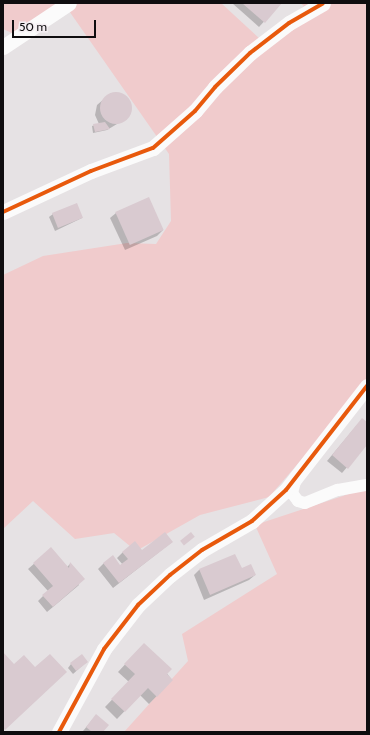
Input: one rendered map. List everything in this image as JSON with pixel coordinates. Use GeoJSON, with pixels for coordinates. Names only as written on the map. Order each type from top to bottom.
{"type":"FeatureCollection","features":[{"type":"Feature","properties":{"kind":"street"},"geometry":{"type":"LineString","coordinates":[[3,47],[69,3]]}},
{"type":"Feature","properties":{"kind":"street"},"geometry":{"type":"LineString","coordinates":[[3,212],[91,171],[153,148],[195,111],[215,87],[250,53],[289,23],[322,3]]}},
{"type":"Feature","properties":{"kind":"street"},"geometry":{"type":"LineString","coordinates":[[59,732],[104,649],[138,604],[170,575],[202,550],[252,521],[296,477],[367,386]]}},
{"type":"Feature","properties":{"kind":"street"},"geometry":{"type":"LineString","coordinates":[[296,477],[292,493],[298,501],[305,503],[338,490],[367,485]]}},
{"type":"Feature","properties":{"kind":"shaded area"},"geometry":{"type":"Polygon","coordinates":[[[3,3],[221,3],[260,39],[304,6],[300,3],[367,3],[367,384],[269,497],[200,515],[136,551],[114,533],[75,539],[33,501],[3,529],[3,275],[43,256],[127,243],[156,244],[171,221],[169,154],[67,8],[14,34],[3,29],[3,3]]]}},
{"type":"Feature","properties":{"kind":"shaded area"},"geometry":{"type":"Polygon","coordinates":[[[367,488],[367,732],[124,732],[188,661],[182,634],[277,574],[255,525],[367,488]]]}},
{"type":"Feature","properties":{"kind":"building"},"geometry":{"type":"Polygon","coordinates":[[[242,3],[282,3],[265,23],[242,3]]]}},
{"type":"Feature","properties":{"kind":"building"},"geometry":{"type":"Polygon","coordinates":[[[113,92],[119,92],[129,99],[132,108],[131,114],[125,121],[119,124],[113,124],[103,117],[100,111],[100,105],[107,95],[113,92]]]}},
{"type":"Feature","properties":{"kind":"building"},"geometry":{"type":"Polygon","coordinates":[[[105,122],[110,129],[95,132],[93,124],[105,122]]]}},
{"type":"Feature","properties":{"kind":"building"},"geometry":{"type":"Polygon","coordinates":[[[149,197],[164,230],[130,245],[115,212],[149,197]]]}},
{"type":"Feature","properties":{"kind":"building"},"geometry":{"type":"Polygon","coordinates":[[[77,203],[83,218],[58,228],[52,213],[77,203]]]}},
{"type":"Feature","properties":{"kind":"building"},"geometry":{"type":"Polygon","coordinates":[[[362,418],[367,422],[367,445],[348,469],[332,455],[362,418]]]}},
{"type":"Feature","properties":{"kind":"building"},"geometry":{"type":"Polygon","coordinates":[[[165,532],[173,542],[119,583],[103,563],[113,555],[120,565],[128,559],[122,552],[135,541],[142,550],[165,532]]]}},
{"type":"Feature","properties":{"kind":"building"},"geometry":{"type":"Polygon","coordinates":[[[191,532],[195,537],[184,545],[180,541],[191,532]]]}},
{"type":"Feature","properties":{"kind":"building"},"geometry":{"type":"Polygon","coordinates":[[[51,547],[69,568],[70,562],[85,579],[53,607],[42,595],[53,586],[33,563],[51,547]]]}},
{"type":"Feature","properties":{"kind":"building"},"geometry":{"type":"Polygon","coordinates":[[[235,554],[242,568],[251,564],[256,575],[210,595],[199,569],[235,554]]]}},
{"type":"Feature","properties":{"kind":"building"},"geometry":{"type":"Polygon","coordinates":[[[144,643],[172,669],[167,674],[173,680],[157,697],[148,688],[125,712],[111,699],[135,674],[124,664],[144,643]]]}},
{"type":"Feature","properties":{"kind":"building"},"geometry":{"type":"Polygon","coordinates":[[[3,652],[14,664],[24,655],[35,667],[50,654],[67,672],[5,730],[3,728],[3,652]]]}},
{"type":"Feature","properties":{"kind":"building"},"geometry":{"type":"Polygon","coordinates":[[[82,654],[88,662],[76,671],[70,663],[82,654]]]}},
{"type":"Feature","properties":{"kind":"building"},"geometry":{"type":"Polygon","coordinates":[[[96,714],[109,725],[103,732],[92,732],[86,727],[96,714]]]}},
{"type":"Feature","properties":{"kind":"cycle path"},"geometry":{"type":"LineString","coordinates":[[3,212],[91,171],[153,148],[195,111],[215,87],[250,53],[289,23],[323,3]]}},
{"type":"Feature","properties":{"kind":"cycle path"},"geometry":{"type":"LineString","coordinates":[[59,732],[104,649],[138,605],[170,575],[202,550],[252,521],[286,490],[367,386]]}}]}
